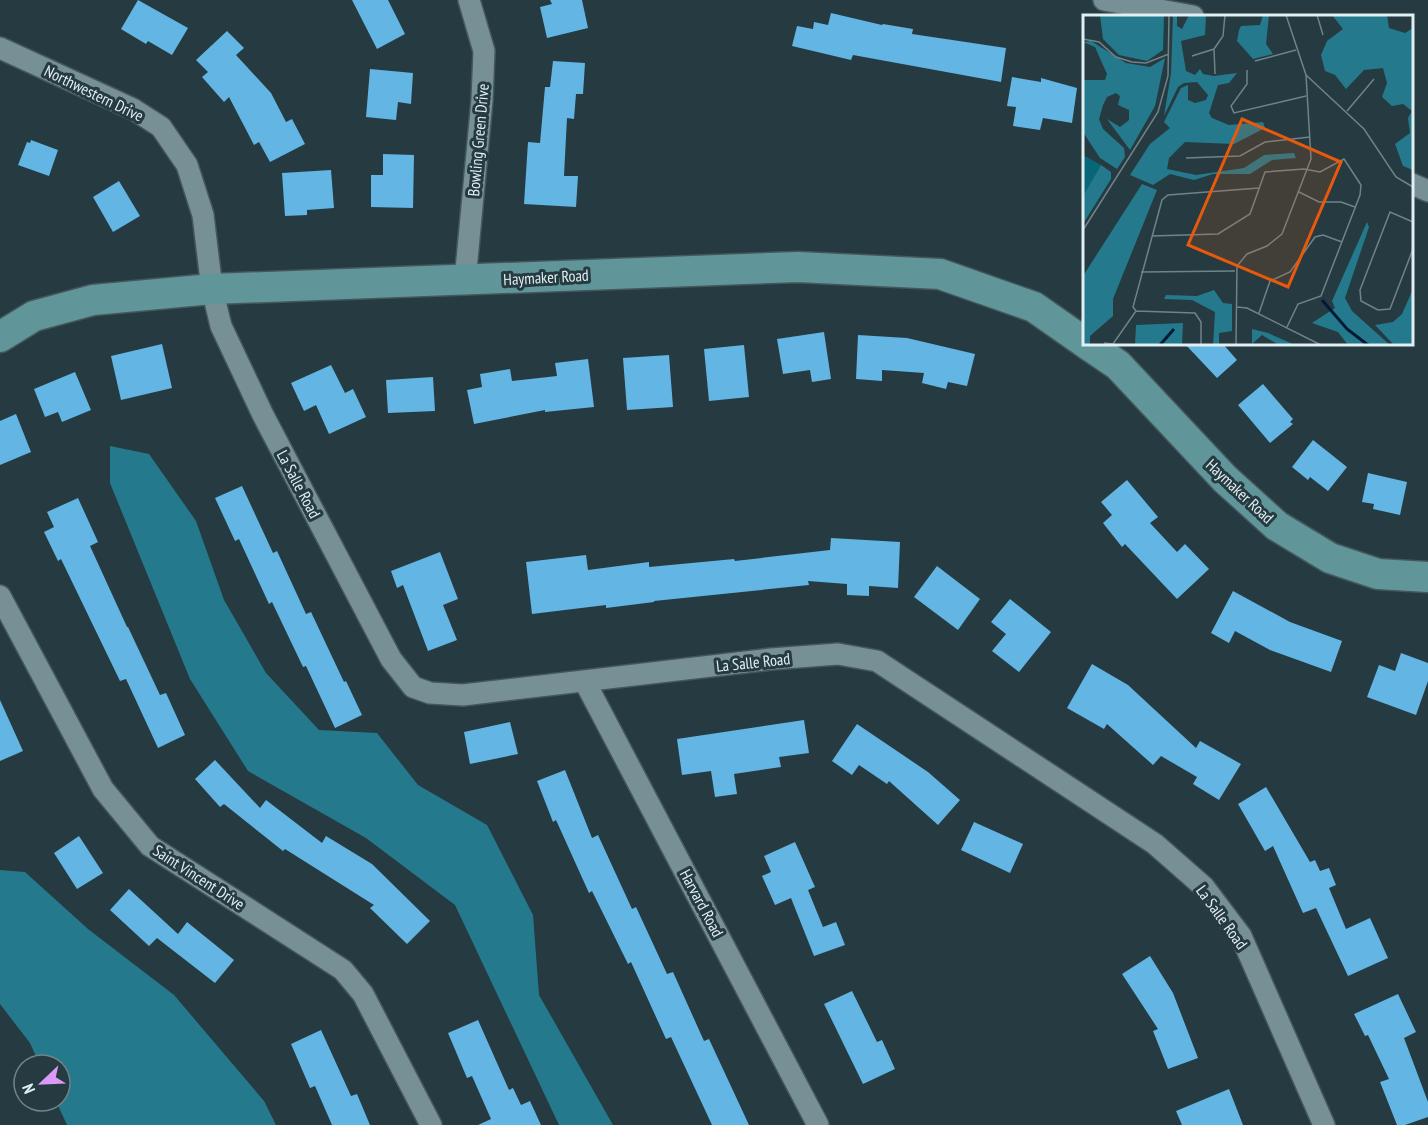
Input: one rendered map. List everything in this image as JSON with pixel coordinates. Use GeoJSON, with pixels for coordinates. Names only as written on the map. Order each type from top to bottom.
{"type":"FeatureCollection","features":[{"type":"Feature","properties":{"kind":"main road","name":"Haymaker Road"},"geometry":{"type":"LineString","coordinates":[[0,337],[34,316],[93,300],[212,289],[798,267],[940,274],[1034,307],[1083,341]]}},
{"type":"Feature","properties":{"kind":"main road","name":"Haymaker Road"},"geometry":{"type":"LineString","coordinates":[[1089,345],[1118,365],[1225,479],[1277,526],[1330,558],[1378,574],[1428,577]]}},
{"type":"Feature","properties":{"kind":"street","name":"Bowling Green Drive"},"geometry":{"type":"LineString","coordinates":[[465,281],[482,100],[484,51],[469,0]]}},
{"type":"Feature","properties":{"kind":"street"},"geometry":{"type":"LineString","coordinates":[[1104,0],[1187,15]]}},
{"type":"Feature","properties":{"kind":"street","name":"Northwestern Drive"},"geometry":{"type":"LineString","coordinates":[[0,48],[133,109],[161,127],[187,165],[203,215],[212,289]]}},
{"type":"Feature","properties":{"kind":"street"},"geometry":{"type":"LineString","coordinates":[[1413,184],[1428,191]]}},
{"type":"Feature","properties":{"kind":"street","name":"La Salle Road"},"geometry":{"type":"LineString","coordinates":[[212,289],[221,326],[263,415],[391,659],[413,687],[430,693],[463,695],[771,659],[838,654],[877,661],[1155,844],[1204,887],[1241,936],[1324,1125]]}},
{"type":"Feature","properties":{"kind":"street","name":"Saint Vincent Drive"},"geometry":{"type":"LineString","coordinates":[[0,596],[103,789],[120,810],[150,846],[343,970],[363,994],[431,1125]]}},
{"type":"Feature","properties":{"kind":"street","name":"Harvard Road"},"geometry":{"type":"LineString","coordinates":[[585,682],[818,1125]]}},
{"type":"Feature","properties":{"kind":"shaded area"},"geometry":{"type":"Polygon","coordinates":[[[110,446],[149,454],[196,521],[224,600],[266,673],[319,730],[377,733],[418,785],[487,825],[533,915],[539,995],[613,1125],[559,1125],[455,905],[366,838],[248,771],[190,679],[110,483],[110,446]]]}},
{"type":"Feature","properties":{"kind":"shaded area"},"geometry":{"type":"Polygon","coordinates":[[[0,870],[25,872],[88,929],[174,995],[264,1101],[276,1125],[67,1125],[62,1113],[72,1113],[72,1053],[35,1053],[30,1043],[0,1004],[0,870]]]}},
{"type":"Feature","properties":{"kind":"building"},"geometry":{"type":"Polygon","coordinates":[[[138,0],[188,28],[172,55],[148,41],[146,44],[121,29],[138,0]]]}},
{"type":"Feature","properties":{"kind":"building"},"geometry":{"type":"Polygon","coordinates":[[[352,0],[388,0],[405,34],[377,49],[352,0]]]}},
{"type":"Feature","properties":{"kind":"building"},"geometry":{"type":"Polygon","coordinates":[[[550,0],[582,0],[588,28],[547,38],[540,7],[552,4],[550,0]]]}},
{"type":"Feature","properties":{"kind":"building"},"geometry":{"type":"Polygon","coordinates":[[[831,13],[882,25],[913,29],[912,34],[1006,48],[1001,82],[853,55],[851,60],[792,46],[797,26],[813,29],[814,22],[828,25],[831,13]]]}},
{"type":"Feature","properties":{"kind":"building"},"geometry":{"type":"Polygon","coordinates":[[[227,31],[244,48],[236,55],[271,93],[286,122],[292,119],[305,144],[270,162],[259,142],[254,145],[229,97],[224,102],[202,77],[208,72],[196,60],[227,31]]]}},
{"type":"Feature","properties":{"kind":"building"},"geometry":{"type":"Polygon","coordinates":[[[553,61],[585,63],[583,94],[576,94],[574,119],[567,118],[564,176],[578,176],[576,207],[524,204],[528,142],[540,143],[545,87],[550,87],[553,61]]]}},
{"type":"Feature","properties":{"kind":"building"},"geometry":{"type":"Polygon","coordinates":[[[370,69],[413,73],[411,104],[398,102],[396,120],[366,117],[370,69]]]}},
{"type":"Feature","properties":{"kind":"building"},"geometry":{"type":"Polygon","coordinates":[[[1012,77],[1041,82],[1041,78],[1077,88],[1072,123],[1043,118],[1040,130],[1013,126],[1016,107],[1007,106],[1012,77]]]}},
{"type":"Feature","properties":{"kind":"building"},"geometry":{"type":"Polygon","coordinates":[[[31,140],[58,150],[49,176],[18,165],[27,142],[30,143],[31,140]]]}},
{"type":"Feature","properties":{"kind":"building"},"geometry":{"type":"Polygon","coordinates":[[[383,154],[414,155],[413,208],[371,207],[371,175],[383,175],[383,154]]]}},
{"type":"Feature","properties":{"kind":"building"},"geometry":{"type":"Polygon","coordinates":[[[331,170],[334,208],[307,210],[307,215],[285,216],[282,173],[331,170]]]}},
{"type":"Feature","properties":{"kind":"building"},"geometry":{"type":"Polygon","coordinates":[[[119,181],[140,216],[113,232],[93,197],[119,181]]]}},
{"type":"Feature","properties":{"kind":"building"},"geometry":{"type":"Polygon","coordinates":[[[824,332],[831,379],[812,382],[810,370],[783,374],[777,339],[824,332]]]}},
{"type":"Feature","properties":{"kind":"building"},"geometry":{"type":"Polygon","coordinates":[[[858,335],[907,338],[975,354],[967,386],[948,382],[946,389],[922,383],[924,373],[882,370],[882,381],[856,379],[858,335]]]}},
{"type":"Feature","properties":{"kind":"building"},"geometry":{"type":"Polygon","coordinates":[[[162,344],[172,388],[121,400],[111,356],[162,344]]]}},
{"type":"Feature","properties":{"kind":"building"},"geometry":{"type":"Polygon","coordinates":[[[744,345],[749,397],[709,401],[704,349],[744,345]]]}},
{"type":"Feature","properties":{"kind":"building"},"geometry":{"type":"Polygon","coordinates":[[[1186,345],[1224,345],[1237,360],[1217,378],[1186,345]]]}},
{"type":"Feature","properties":{"kind":"building"},"geometry":{"type":"Polygon","coordinates":[[[669,355],[673,407],[627,410],[623,358],[669,355]]]}},
{"type":"Feature","properties":{"kind":"building"},"geometry":{"type":"Polygon","coordinates":[[[588,359],[594,407],[545,412],[545,410],[474,424],[467,390],[482,387],[480,374],[510,369],[512,381],[557,376],[555,363],[588,359]]]}},
{"type":"Feature","properties":{"kind":"building"},"geometry":{"type":"Polygon","coordinates":[[[331,365],[345,393],[353,389],[366,417],[329,434],[316,405],[304,411],[291,383],[331,365]]]}},
{"type":"Feature","properties":{"kind":"building"},"geometry":{"type":"Polygon","coordinates":[[[75,372],[91,410],[62,422],[58,412],[45,417],[34,389],[75,372]]]}},
{"type":"Feature","properties":{"kind":"building"},"geometry":{"type":"Polygon","coordinates":[[[433,377],[435,411],[388,413],[386,380],[433,377]]]}},
{"type":"Feature","properties":{"kind":"building"},"geometry":{"type":"Polygon","coordinates":[[[1263,384],[1293,419],[1290,422],[1293,424],[1270,443],[1238,405],[1263,384]]]}},
{"type":"Feature","properties":{"kind":"building"},"geometry":{"type":"Polygon","coordinates":[[[16,414],[31,452],[0,465],[0,421],[16,414]]]}},
{"type":"Feature","properties":{"kind":"building"},"geometry":{"type":"Polygon","coordinates":[[[1313,440],[1347,467],[1328,491],[1310,477],[1308,480],[1292,467],[1313,440]]]}},
{"type":"Feature","properties":{"kind":"building"},"geometry":{"type":"Polygon","coordinates":[[[1368,473],[1407,482],[1400,515],[1373,509],[1374,504],[1362,502],[1368,473]]]}},
{"type":"Feature","properties":{"kind":"building"},"geometry":{"type":"Polygon","coordinates":[[[1127,480],[1158,517],[1150,523],[1177,552],[1185,544],[1209,569],[1177,599],[1125,544],[1122,547],[1103,523],[1112,515],[1101,502],[1127,480]]]}},
{"type":"Feature","properties":{"kind":"building"},"geometry":{"type":"Polygon","coordinates":[[[242,486],[273,553],[277,551],[306,614],[311,612],[362,715],[335,728],[306,666],[303,667],[272,602],[269,604],[239,539],[235,541],[215,498],[242,486]]]}},
{"type":"Feature","properties":{"kind":"building"},"geometry":{"type":"Polygon","coordinates":[[[78,498],[98,542],[90,546],[160,695],[166,693],[185,735],[158,748],[126,679],[120,681],[61,559],[58,561],[44,532],[54,527],[47,512],[78,498]]]}},
{"type":"Feature","properties":{"kind":"building"},"geometry":{"type":"Polygon","coordinates":[[[831,538],[900,542],[898,588],[869,586],[869,596],[847,595],[847,584],[808,581],[809,585],[532,614],[526,562],[586,555],[588,570],[649,562],[649,567],[734,559],[735,561],[830,550],[831,538]]]}},
{"type":"Feature","properties":{"kind":"building"},"geometry":{"type":"Polygon","coordinates":[[[440,552],[458,599],[443,605],[457,640],[428,651],[403,585],[397,588],[391,571],[440,552]]]}},
{"type":"Feature","properties":{"kind":"building"},"geometry":{"type":"Polygon","coordinates":[[[937,566],[980,599],[958,630],[914,597],[937,566]]]}},
{"type":"Feature","properties":{"kind":"building"},"geometry":{"type":"Polygon","coordinates":[[[1233,591],[1290,622],[1342,641],[1331,672],[1270,650],[1235,631],[1229,643],[1211,633],[1233,591]]]}},
{"type":"Feature","properties":{"kind":"building"},"geometry":{"type":"Polygon","coordinates":[[[1010,599],[1051,632],[1019,672],[992,651],[1006,634],[991,622],[1010,599]]]}},
{"type":"Feature","properties":{"kind":"building"},"geometry":{"type":"Polygon","coordinates":[[[1401,653],[1428,663],[1428,681],[1416,715],[1367,697],[1379,665],[1395,671],[1401,653]]]}},
{"type":"Feature","properties":{"kind":"building"},"geometry":{"type":"Polygon","coordinates":[[[1092,664],[1128,685],[1196,748],[1200,741],[1241,764],[1219,800],[1193,784],[1197,777],[1161,756],[1153,765],[1107,724],[1104,729],[1067,708],[1092,664]]]}},
{"type":"Feature","properties":{"kind":"building"},"geometry":{"type":"Polygon","coordinates":[[[0,700],[23,751],[0,761],[0,700]]]}},
{"type":"Feature","properties":{"kind":"building"},"geometry":{"type":"Polygon","coordinates":[[[804,720],[809,753],[779,757],[781,767],[734,774],[737,794],[715,797],[711,771],[682,775],[677,739],[804,720]]]}},
{"type":"Feature","properties":{"kind":"building"},"geometry":{"type":"Polygon","coordinates":[[[510,722],[518,754],[470,764],[464,732],[510,722]]]}},
{"type":"Feature","properties":{"kind":"building"},"geometry":{"type":"Polygon","coordinates":[[[857,724],[928,772],[960,800],[938,825],[889,781],[887,784],[859,765],[852,775],[832,761],[857,724]]]}},
{"type":"Feature","properties":{"kind":"building"},"geometry":{"type":"Polygon","coordinates":[[[215,760],[260,808],[266,800],[322,843],[326,836],[372,864],[430,921],[407,944],[370,908],[374,905],[285,849],[283,851],[224,804],[220,807],[195,779],[215,760]]]}},
{"type":"Feature","properties":{"kind":"building"},"geometry":{"type":"Polygon","coordinates":[[[565,770],[592,838],[598,835],[632,909],[636,907],[667,974],[673,972],[704,1041],[709,1039],[749,1125],[712,1125],[671,1037],[666,1039],[631,962],[628,964],[592,891],[589,893],[556,820],[553,822],[537,781],[565,770]]]}},
{"type":"Feature","properties":{"kind":"building"},"geometry":{"type":"Polygon","coordinates":[[[1266,787],[1310,862],[1315,860],[1320,871],[1329,868],[1336,885],[1329,888],[1346,929],[1370,918],[1388,958],[1348,976],[1316,908],[1303,913],[1273,846],[1265,851],[1238,804],[1266,787]]]}},
{"type":"Feature","properties":{"kind":"building"},"geometry":{"type":"Polygon","coordinates":[[[974,822],[1023,844],[1010,873],[961,850],[974,822]]]}},
{"type":"Feature","properties":{"kind":"building"},"geometry":{"type":"Polygon","coordinates":[[[79,836],[103,873],[77,889],[54,853],[79,836]]]}},
{"type":"Feature","properties":{"kind":"building"},"geometry":{"type":"Polygon","coordinates":[[[795,842],[815,887],[808,890],[823,927],[836,922],[845,945],[814,956],[791,898],[775,905],[762,876],[771,872],[764,856],[795,842]]]}},
{"type":"Feature","properties":{"kind":"building"},"geometry":{"type":"Polygon","coordinates":[[[129,889],[178,934],[187,922],[234,960],[215,983],[157,938],[149,946],[110,910],[129,889]]]}},
{"type":"Feature","properties":{"kind":"building"},"geometry":{"type":"Polygon","coordinates":[[[1150,956],[1173,993],[1198,1058],[1168,1069],[1153,1031],[1158,1029],[1122,974],[1150,956]]]}},
{"type":"Feature","properties":{"kind":"building"},"geometry":{"type":"Polygon","coordinates":[[[852,991],[877,1042],[882,1040],[895,1069],[863,1084],[824,1004],[852,991]]]}},
{"type":"Feature","properties":{"kind":"building"},"geometry":{"type":"Polygon","coordinates":[[[1398,994],[1416,1032],[1404,1038],[1428,1102],[1428,1117],[1405,1125],[1397,1125],[1380,1082],[1389,1079],[1368,1035],[1365,1036],[1354,1014],[1398,994]]]}},
{"type":"Feature","properties":{"kind":"building"},"geometry":{"type":"Polygon","coordinates":[[[478,1020],[509,1090],[513,1088],[521,1105],[530,1101],[541,1125],[478,1125],[491,1119],[472,1076],[467,1078],[448,1033],[478,1020]]]}},
{"type":"Feature","properties":{"kind":"building"},"geometry":{"type":"Polygon","coordinates":[[[321,1030],[351,1096],[357,1094],[370,1125],[332,1125],[315,1086],[310,1088],[291,1044],[321,1030]]]}},
{"type":"Feature","properties":{"kind":"building"},"geometry":{"type":"Polygon","coordinates":[[[1229,1089],[1243,1125],[1182,1125],[1176,1111],[1229,1089]]]}}]}
